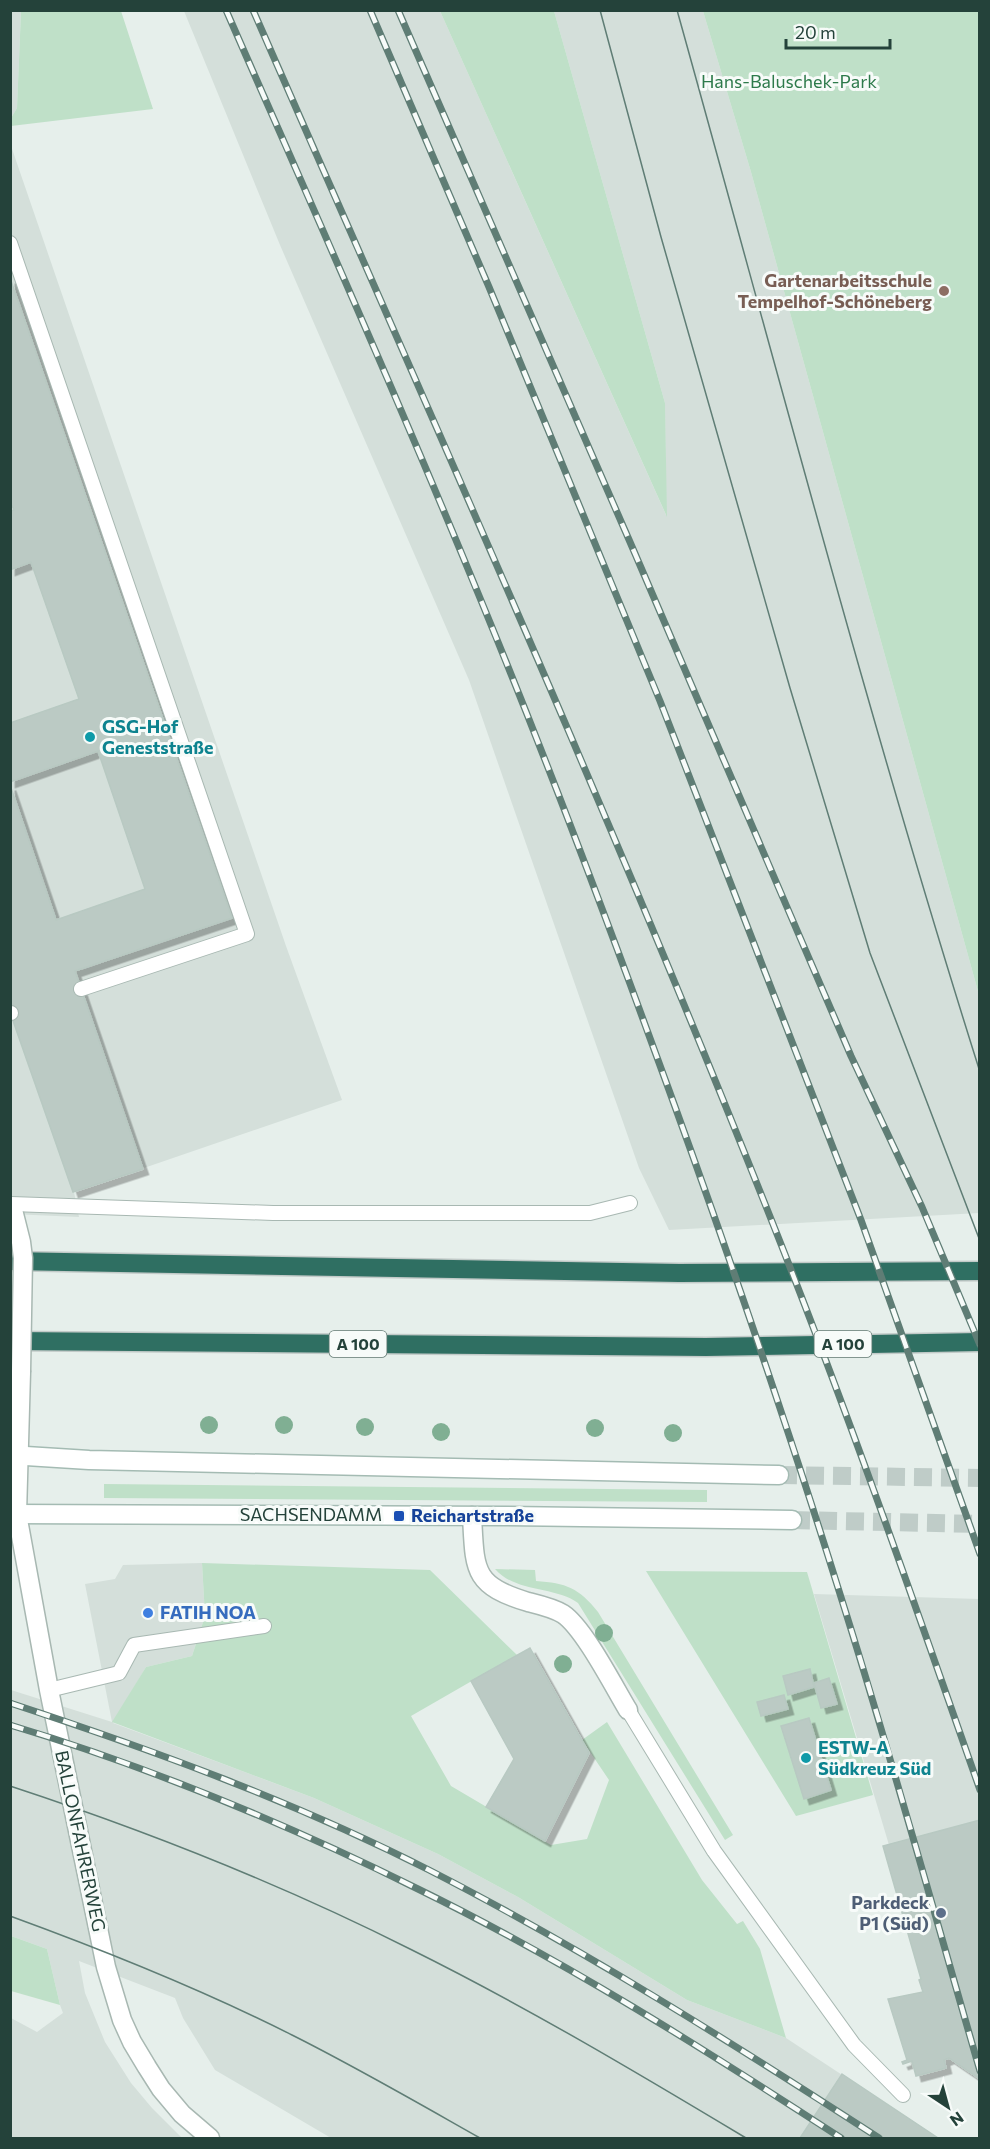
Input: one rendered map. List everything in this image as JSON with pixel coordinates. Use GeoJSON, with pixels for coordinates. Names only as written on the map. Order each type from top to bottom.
{"type":"FeatureCollection","features":[{"type":"Feature","properties":{"kind":"highway"},"geometry":{"type":"LineString","coordinates":[[10,1261],[679,1273],[980,1271]]}},
{"type":"Feature","properties":{"kind":"highway","name":"A 100"},"geometry":{"type":"LineString","coordinates":[[10,1341],[706,1347],[980,1341]]}},
{"type":"Feature","properties":{"kind":"main road"},"geometry":{"type":"LineString","coordinates":[[12,1207],[23,1258],[21,1379],[15,1456],[14,1514]]}},
{"type":"Feature","properties":{"kind":"main road"},"geometry":{"type":"LineString","coordinates":[[15,1456],[101,1461],[779,1475]]}},
{"type":"Feature","properties":{"kind":"main road","name":"SACHSENDAMM"},"geometry":{"type":"LineString","coordinates":[[14,1514],[792,1520]]}},
{"type":"Feature","properties":{"kind":"main road","name":"BALLONFAHRERWEG"},"geometry":{"type":"LineString","coordinates":[[14,1514],[114,1999],[132,2042],[161,2089],[182,2114],[210,2139]]}},
{"type":"Feature","properties":{"kind":"main road"},"geometry":{"type":"LineString","coordinates":[[472,1516],[477,1567],[486,1583],[506,1595],[563,1614],[587,1642],[628,1710]]}},
{"type":"Feature","properties":{"kind":"lane"},"geometry":{"type":"LineString","coordinates":[[10,243],[247,934],[81,989]]}},
{"type":"Feature","properties":{"kind":"lane"},"geometry":{"type":"LineString","coordinates":[[12,1207],[273,1213],[590,1213],[630,1203]]}},
{"type":"Feature","properties":{"kind":"lane"},"geometry":{"type":"LineString","coordinates":[[49,1690],[119,1673],[134,1645],[264,1626]]}},
{"type":"Feature","properties":{"kind":"lane"},"geometry":{"type":"LineString","coordinates":[[628,1710],[714,1851],[854,2045],[903,2095]]}},
{"type":"Feature","properties":{"kind":"shaded area"},"geometry":{"type":"Polygon","coordinates":[[[11,11],[21,11],[17,108],[11,118],[11,11]]]}},
{"type":"Feature","properties":{"kind":"shaded area"},"geometry":{"type":"Polygon","coordinates":[[[184,11],[440,11],[666,515],[665,403],[554,11],[703,11],[751,172],[979,995],[979,1213],[669,1230],[639,1168],[469,680],[280,245],[184,11]]]}},
{"type":"Feature","properties":{"kind":"shaded area"},"geometry":{"type":"Polygon","coordinates":[[[10,143],[286,946],[342,1100],[74,1192],[79,1217],[11,1214],[10,143]]]}},
{"type":"Feature","properties":{"kind":"shaded area"},"geometry":{"type":"Polygon","coordinates":[[[202,1563],[205,1616],[192,1656],[146,1667],[113,1723],[314,1798],[438,1854],[518,1897],[687,2000],[786,2038],[938,2138],[331,2138],[215,2070],[183,2018],[175,1998],[79,1961],[85,1993],[105,2042],[131,2083],[182,2138],[11,2138],[11,2018],[37,2032],[63,2013],[47,1949],[11,1936],[11,1690],[112,1722],[85,1584],[115,1579],[123,1565],[202,1563]]]}},
{"type":"Feature","properties":{"kind":"shaded area"},"geometry":{"type":"Polygon","coordinates":[[[814,1594],[979,1599],[979,1820],[889,1845],[814,1594]]]}},
{"type":"Feature","properties":{"kind":"green space"},"geometry":{"type":"Polygon","coordinates":[[[21,11],[121,11],[153,109],[11,126],[11,118],[17,108],[21,11]]]}},
{"type":"Feature","properties":{"kind":"green space"},"geometry":{"type":"Polygon","coordinates":[[[440,11],[554,11],[665,403],[667,517],[440,11]]]}},
{"type":"Feature","properties":{"kind":"green space","name":"Hans-Baluschek-Park"},"geometry":{"type":"Polygon","coordinates":[[[703,11],[979,11],[979,995],[751,172],[703,11]]]}},
{"type":"Feature","properties":{"kind":"green space"},"geometry":{"type":"Polygon","coordinates":[[[104,1484],[707,1490],[707,1502],[104,1498],[104,1484]]]}},
{"type":"Feature","properties":{"kind":"green space"},"geometry":{"type":"Polygon","coordinates":[[[202,1563],[430,1570],[517,1655],[411,1716],[451,1786],[551,1845],[587,1839],[609,1780],[582,1740],[607,1722],[702,1880],[737,1924],[743,1921],[760,1949],[786,2038],[687,2000],[518,1897],[438,1854],[314,1798],[112,1722],[146,1667],[192,1656],[205,1616],[202,1563]]]}},
{"type":"Feature","properties":{"kind":"green space"},"geometry":{"type":"Polygon","coordinates":[[[495,1569],[535,1570],[536,1581],[564,1585],[585,1597],[598,1612],[733,1835],[725,1840],[578,1603],[558,1594],[513,1582],[495,1569]]]}},
{"type":"Feature","properties":{"kind":"green space"},"geometry":{"type":"Polygon","coordinates":[[[646,1571],[807,1572],[873,1795],[796,1816],[646,1571]]]}},
{"type":"Feature","properties":{"kind":"green space"},"geometry":{"type":"Polygon","coordinates":[[[11,1936],[47,1949],[60,2005],[11,1991],[11,1936]]]}},
{"type":"Feature","properties":{"kind":"building","name":"GSG-Hof Geneststraße"},"geometry":{"type":"Polygon","coordinates":[[[10,278],[232,918],[75,971],[143,1169],[73,1192],[10,1012],[10,785],[56,920],[145,889],[98,751],[10,782],[10,723],[79,699],[31,562],[10,570],[10,511],[14,510],[10,501],[10,278]]]}},
{"type":"Feature","properties":{"kind":"building"},"geometry":{"type":"Polygon","coordinates":[[[530,1648],[589,1753],[545,1841],[486,1807],[514,1759],[471,1681],[530,1648]]]}},
{"type":"Feature","properties":{"kind":"building"},"geometry":{"type":"Polygon","coordinates":[[[810,1669],[814,1687],[788,1695],[783,1676],[810,1669]]]}},
{"type":"Feature","properties":{"kind":"building"},"geometry":{"type":"Polygon","coordinates":[[[829,1678],[837,1704],[821,1708],[814,1683],[829,1678]]]}},
{"type":"Feature","properties":{"kind":"building"},"geometry":{"type":"Polygon","coordinates":[[[784,1695],[788,1709],[761,1716],[757,1702],[784,1695]]]}},
{"type":"Feature","properties":{"kind":"building","name":"ESTW-A Südkreuz Süd"},"geometry":{"type":"Polygon","coordinates":[[[809,1718],[831,1790],[804,1799],[781,1726],[809,1718]]]}},
{"type":"Feature","properties":{"kind":"building","name":"Parkdeck P1 (Süd)"},"geometry":{"type":"Polygon","coordinates":[[[980,1820],[980,2079],[949,2058],[944,2060],[946,2068],[916,2076],[912,2061],[903,2064],[902,2062],[907,2060],[888,1999],[923,1992],[883,1846],[980,1820]]]}},
{"type":"Feature","properties":{"kind":"building"},"geometry":{"type":"Polygon","coordinates":[[[842,2074],[938,2138],[800,2138],[842,2074]]]}},
{"type":"Feature","properties":{"kind":"tunnel"},"geometry":{"type":"LineString","coordinates":[[779,1475],[980,1478]]}},
{"type":"Feature","properties":{"kind":"tunnel"},"geometry":{"type":"LineString","coordinates":[[792,1520],[980,1524]]}},
{"type":"Feature","properties":{"kind":"tram line"},"geometry":{"type":"LineString","coordinates":[[600,10],[661,237],[790,688],[870,953],[980,1241]]}},
{"type":"Feature","properties":{"kind":"tram line"},"geometry":{"type":"LineString","coordinates":[[677,10],[861,675],[980,1072]]}},
{"type":"Feature","properties":{"kind":"tram line"},"geometry":{"type":"LineString","coordinates":[[10,1786],[163,1840],[312,1902],[361,1925],[538,2016],[746,2138]]}},
{"type":"Feature","properties":{"kind":"tram line"},"geometry":{"type":"LineString","coordinates":[[10,1916],[153,1971],[258,2018],[387,2085],[480,2138]]}},
{"type":"Feature","properties":{"kind":"railway"},"geometry":{"type":"LineString","coordinates":[[226,10],[387,377],[524,705],[673,1100],[818,1523],[912,1832],[980,2071]]}},
{"type":"Feature","properties":{"kind":"railway"},"geometry":{"type":"LineString","coordinates":[[253,10],[517,612],[709,1066],[826,1361],[980,1790]]}},
{"type":"Feature","properties":{"kind":"railway"},"geometry":{"type":"LineString","coordinates":[[370,10],[489,287],[660,701],[861,1220],[980,1554]]}},
{"type":"Feature","properties":{"kind":"railway"},"geometry":{"type":"LineString","coordinates":[[398,10],[851,1056],[922,1207],[980,1345]]}},
{"type":"Feature","properties":{"kind":"railway"},"geometry":{"type":"LineString","coordinates":[[10,1703],[117,1739],[223,1779],[327,1822],[429,1870],[601,1965],[879,2138]]}},
{"type":"Feature","properties":{"kind":"railway"},"geometry":{"type":"LineString","coordinates":[[10,1725],[114,1759],[217,1798],[319,1842],[418,1889],[527,1946],[633,2007],[841,2138]]}},
{"type":"Feature","properties":{"kind":"place","name":"Gartenarbeitsschule Tempelhof-Schöneberg"},"geometry":{"type":"Point","coordinates":[944,291]}},
{"type":"Feature","properties":{"kind":"place","name":"GSG-Hof Geneststraße"},"geometry":{"type":"Point","coordinates":[90,737]}},
{"type":"Feature","properties":{"kind":"place","name":"Reichartstraße"},"geometry":{"type":"Point","coordinates":[399,1516]}},
{"type":"Feature","properties":{"kind":"place","name":"FATIH NOA"},"geometry":{"type":"Point","coordinates":[148,1613]}},
{"type":"Feature","properties":{"kind":"place","name":"ESTW-A Südkreuz Süd"},"geometry":{"type":"Point","coordinates":[806,1758]}},
{"type":"Feature","properties":{"kind":"place","name":"Parkdeck P1 (Süd)"},"geometry":{"type":"Point","coordinates":[941,1913]}}]}
